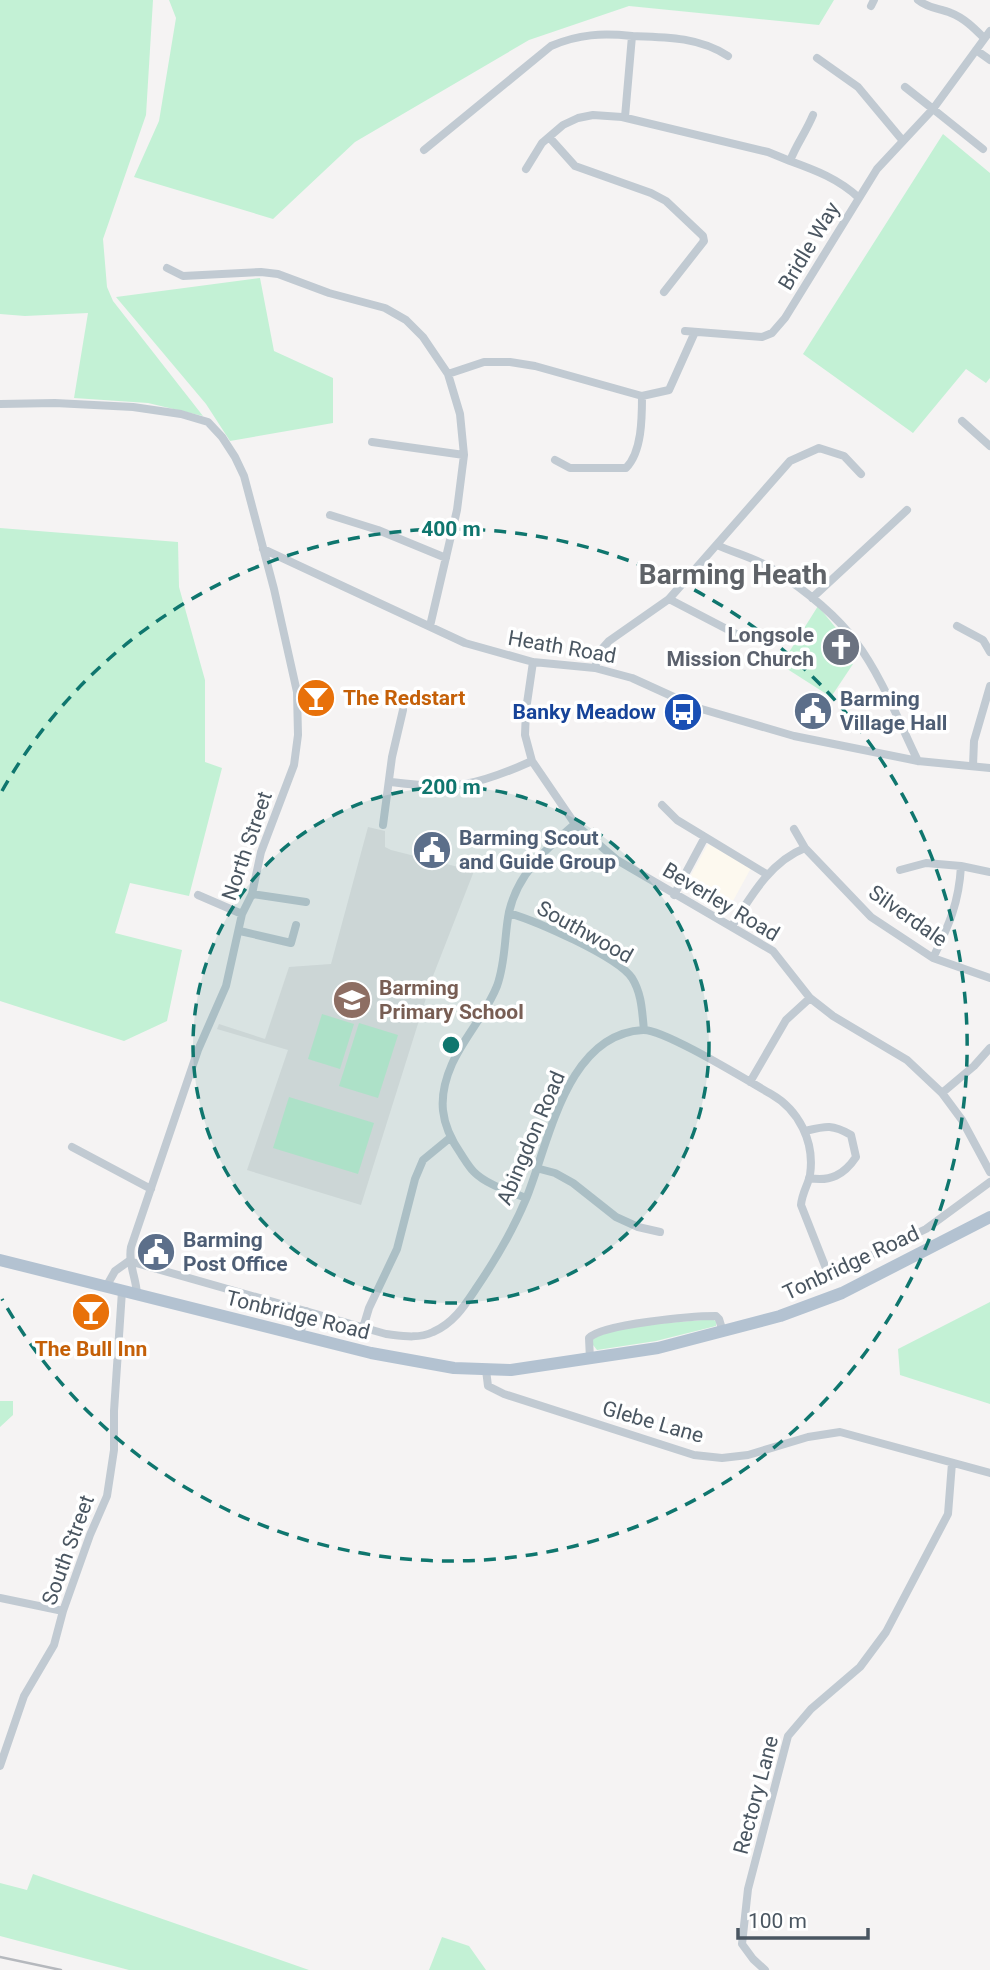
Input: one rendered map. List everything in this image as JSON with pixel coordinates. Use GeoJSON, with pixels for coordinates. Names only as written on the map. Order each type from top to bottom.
{"type":"FeatureCollection","features":[{"type":"Feature","properties":{"kind":"main road","name":"Tonbridge Road"},"geometry":{"type":"LineString","coordinates":[[0,1260],[372,1353],[454,1368],[511,1370],[659,1348],[780,1316],[842,1293],[990,1216]]}},
{"type":"Feature","properties":{"kind":"street"},"geometry":{"type":"LineString","coordinates":[[918,0],[933,9],[950,12],[987,34]]}},
{"type":"Feature","properties":{"kind":"street"},"geometry":{"type":"LineString","coordinates":[[424,150],[551,46],[569,38],[594,33],[692,40],[713,47],[728,56]]}},
{"type":"Feature","properties":{"kind":"street","name":"Bridle Way"},"geometry":{"type":"LineString","coordinates":[[685,331],[762,337],[772,333],[785,318],[877,169],[935,107],[987,34]]}},
{"type":"Feature","properties":{"kind":"street"},"geometry":{"type":"LineString","coordinates":[[625,117],[632,36]]}},
{"type":"Feature","properties":{"kind":"street"},"geometry":{"type":"LineString","coordinates":[[976,50],[990,60]]}},
{"type":"Feature","properties":{"kind":"street"},"geometry":{"type":"LineString","coordinates":[[817,58],[858,87],[903,141]]}},
{"type":"Feature","properties":{"kind":"street"},"geometry":{"type":"LineString","coordinates":[[905,87],[935,107],[983,149]]}},
{"type":"Feature","properties":{"kind":"street"},"geometry":{"type":"LineString","coordinates":[[526,169],[542,143],[563,125],[593,115],[625,117],[768,152],[817,170],[848,188],[859,198]]}},
{"type":"Feature","properties":{"kind":"street"},"geometry":{"type":"LineString","coordinates":[[790,161],[813,115]]}},
{"type":"Feature","properties":{"kind":"street"},"geometry":{"type":"LineString","coordinates":[[549,137],[575,166],[633,186],[666,201],[703,236],[704,241],[664,292]]}},
{"type":"Feature","properties":{"kind":"street"},"geometry":{"type":"LineString","coordinates":[[167,268],[183,276],[261,272],[278,274],[329,293],[385,308],[406,320],[423,337],[448,374],[460,414],[464,456],[457,510],[430,626]]}},
{"type":"Feature","properties":{"kind":"street"},"geometry":{"type":"LineString","coordinates":[[448,374],[484,362],[510,362],[535,366],[642,396],[669,390],[695,332]]}},
{"type":"Feature","properties":{"kind":"street"},"geometry":{"type":"LineString","coordinates":[[555,460],[570,468],[626,468],[635,455],[642,396]]}},
{"type":"Feature","properties":{"kind":"street","name":"North Street"},"geometry":{"type":"LineString","coordinates":[[0,404],[91,404],[157,410],[208,422],[222,436],[244,476],[293,665],[298,735],[294,765],[261,852],[226,986],[198,1049],[131,1247],[129,1261],[137,1294]]}},
{"type":"Feature","properties":{"kind":"street"},"geometry":{"type":"LineString","coordinates":[[962,421],[990,446]]}},
{"type":"Feature","properties":{"kind":"street"},"geometry":{"type":"LineString","coordinates":[[372,442],[464,456]]}},
{"type":"Feature","properties":{"kind":"street"},"geometry":{"type":"LineString","coordinates":[[594,668],[601,650],[609,641],[669,599],[790,461],[819,448],[844,456],[861,474]]}},
{"type":"Feature","properties":{"kind":"street"},"geometry":{"type":"LineString","coordinates":[[812,598],[907,510]]}},
{"type":"Feature","properties":{"kind":"street"},"geometry":{"type":"LineString","coordinates":[[330,515],[378,530],[446,558]]}},
{"type":"Feature","properties":{"kind":"street"},"geometry":{"type":"LineString","coordinates":[[717,545],[769,567],[838,621],[856,643],[918,761]]}},
{"type":"Feature","properties":{"kind":"street","name":"Heath Road"},"geometry":{"type":"LineString","coordinates":[[263,549],[465,643],[533,662],[594,668],[632,678],[698,708],[748,724],[918,761],[990,768]]}},
{"type":"Feature","properties":{"kind":"street"},"geometry":{"type":"LineString","coordinates":[[669,599],[742,637]]}},
{"type":"Feature","properties":{"kind":"street"},"geometry":{"type":"LineString","coordinates":[[957,626],[984,640],[990,652]]}},
{"type":"Feature","properties":{"kind":"street","name":"Beverley Road"},"geometry":{"type":"LineString","coordinates":[[533,662],[525,735],[532,761],[575,824],[617,860],[773,951],[810,998],[833,1016],[907,1060],[942,1093],[962,1120],[990,1172]]}},
{"type":"Feature","properties":{"kind":"street"},"geometry":{"type":"LineString","coordinates":[[973,766],[974,741],[990,686]]}},
{"type":"Feature","properties":{"kind":"street"},"geometry":{"type":"LineString","coordinates":[[383,829],[403,710]]}},
{"type":"Feature","properties":{"kind":"street"},"geometry":{"type":"LineString","coordinates":[[391,782],[463,786],[494,778],[532,761]]}},
{"type":"Feature","properties":{"kind":"street"},"geometry":{"type":"LineString","coordinates":[[662,804],[677,820],[768,875]]}},
{"type":"Feature","properties":{"kind":"street"},"geometry":{"type":"LineString","coordinates":[[526,1198],[497,1186],[474,1172],[451,1137],[442,1114],[442,1093],[452,1064],[497,986],[506,949],[509,913],[519,883],[541,853],[575,824]]}},
{"type":"Feature","properties":{"kind":"street","name":"Silverdale"},"geometry":{"type":"LineString","coordinates":[[794,829],[805,848],[871,917],[933,958],[990,978]]}},
{"type":"Feature","properties":{"kind":"street"},"geometry":{"type":"LineString","coordinates":[[674,895],[705,836]]}},
{"type":"Feature","properties":{"kind":"street"},"geometry":{"type":"LineString","coordinates":[[732,926],[751,895],[768,875],[795,852],[805,848]]}},
{"type":"Feature","properties":{"kind":"street"},"geometry":{"type":"LineString","coordinates":[[900,870],[926,863],[990,872]]}},
{"type":"Feature","properties":{"kind":"street"},"geometry":{"type":"LineString","coordinates":[[933,958],[954,914],[960,890],[961,866]]}},
{"type":"Feature","properties":{"kind":"street"},"geometry":{"type":"LineString","coordinates":[[252,894],[306,902]]}},
{"type":"Feature","properties":{"kind":"street"},"geometry":{"type":"LineString","coordinates":[[198,895],[243,914]]}},
{"type":"Feature","properties":{"kind":"street","name":"Southwood"},"geometry":{"type":"LineString","coordinates":[[509,913],[533,920],[560,933],[613,962],[631,976],[640,993],[644,1030]]}},
{"type":"Feature","properties":{"kind":"street"},"geometry":{"type":"LineString","coordinates":[[240,931],[291,943],[296,925]]}},
{"type":"Feature","properties":{"kind":"street"},"geometry":{"type":"LineString","coordinates":[[750,1082],[786,1020],[810,998]]}},
{"type":"Feature","properties":{"kind":"street"},"geometry":{"type":"LineString","coordinates":[[644,1030],[673,1040],[750,1082],[779,1099],[794,1114],[810,1145],[809,1178],[802,1193],[801,1205],[829,1276],[926,1229],[990,1182]]}},
{"type":"Feature","properties":{"kind":"street","name":"Abingdon Road"},"geometry":{"type":"LineString","coordinates":[[129,1261],[386,1334],[414,1337],[433,1332],[452,1321],[504,1245],[526,1198],[565,1093],[581,1066],[594,1051],[614,1038],[644,1030]]}},
{"type":"Feature","properties":{"kind":"street"},"geometry":{"type":"LineString","coordinates":[[942,1093],[974,1066],[990,1048]]}},
{"type":"Feature","properties":{"kind":"street"},"geometry":{"type":"LineString","coordinates":[[805,1131],[831,1125],[841,1129],[851,1135],[856,1157],[839,1175],[822,1180],[809,1178]]}},
{"type":"Feature","properties":{"kind":"street"},"geometry":{"type":"LineString","coordinates":[[363,1328],[369,1308],[397,1249],[415,1179],[423,1160],[451,1137]]}},
{"type":"Feature","properties":{"kind":"street"},"geometry":{"type":"LineString","coordinates":[[72,1147],[150,1189]]}},
{"type":"Feature","properties":{"kind":"street"},"geometry":{"type":"LineString","coordinates":[[536,1168],[555,1173],[573,1183],[616,1217],[638,1227],[660,1232]]}},
{"type":"Feature","properties":{"kind":"street","name":"North Street"},"geometry":{"type":"LineString","coordinates":[[106,1287],[115,1271],[129,1261]]}},
{"type":"Feature","properties":{"kind":"street","name":"South Street"},"geometry":{"type":"LineString","coordinates":[[0,1766],[24,1696],[54,1645],[90,1535],[107,1496],[114,1450],[122,1291]]}},
{"type":"Feature","properties":{"kind":"street"},"geometry":{"type":"LineString","coordinates":[[300,1335],[306,1311]]}},
{"type":"Feature","properties":{"kind":"street"},"geometry":{"type":"LineString","coordinates":[[590,1359],[589,1338],[598,1332],[649,1322],[716,1316],[723,1332]]}},
{"type":"Feature","properties":{"kind":"street","name":"Glebe Lane"},"geometry":{"type":"LineString","coordinates":[[486,1370],[488,1385],[504,1394],[694,1455],[722,1458],[748,1455],[808,1437],[840,1432],[990,1473]]}},
{"type":"Feature","properties":{"kind":"street","name":"Rectory Lane"},"geometry":{"type":"LineString","coordinates":[[765,1970],[741,1944],[744,1913],[788,1736],[811,1709],[860,1667],[886,1632],[948,1514],[952,1463]]}},
{"type":"Feature","properties":{"kind":"street"},"geometry":{"type":"LineString","coordinates":[[0,1598],[63,1611]]}},
{"type":"Feature","properties":{"kind":"shaded area","name":"Barming Primary School"},"geometry":{"type":"Polygon","coordinates":[[[368,827],[385,831],[385,847],[391,850],[474,871],[433,976],[361,1205],[247,1170],[288,1050],[217,1029],[219,1024],[265,1039],[289,967],[331,964],[368,827]]]}},
{"type":"Feature","properties":{"kind":"shaded area"},"geometry":{"type":"Polygon","coordinates":[[[708,844],[751,868],[733,901],[690,877],[708,844]]]}},
{"type":"Feature","properties":{"kind":"green space"},"geometry":{"type":"Polygon","coordinates":[[[0,0],[153,0],[146,115],[103,239],[107,287],[113,301],[203,416],[148,403],[74,398],[88,313],[25,316],[0,314],[0,0]]]}},
{"type":"Feature","properties":{"kind":"green space"},"geometry":{"type":"Polygon","coordinates":[[[169,0],[834,0],[819,25],[629,6],[529,40],[355,142],[273,219],[134,177],[159,121],[176,18],[169,0]]]}},
{"type":"Feature","properties":{"kind":"green space"},"geometry":{"type":"Polygon","coordinates":[[[943,134],[990,173],[990,378],[986,383],[966,369],[913,433],[803,354],[943,134]]]}},
{"type":"Feature","properties":{"kind":"green space"},"geometry":{"type":"Polygon","coordinates":[[[260,278],[274,351],[333,378],[333,423],[230,441],[206,404],[116,297],[260,278]]]}},
{"type":"Feature","properties":{"kind":"green space"},"geometry":{"type":"Polygon","coordinates":[[[0,528],[178,542],[179,587],[205,680],[205,762],[222,768],[189,896],[130,883],[115,933],[182,950],[167,1021],[124,1041],[0,1001],[0,528]]]}},
{"type":"Feature","properties":{"kind":"green space"},"geometry":{"type":"Polygon","coordinates":[[[818,606],[840,633],[830,649],[853,664],[831,697],[781,665],[818,606]]]}},
{"type":"Feature","properties":{"kind":"green space"},"geometry":{"type":"Polygon","coordinates":[[[322,1014],[354,1024],[340,1069],[308,1059],[322,1014]]]}},
{"type":"Feature","properties":{"kind":"green space"},"geometry":{"type":"Polygon","coordinates":[[[359,1023],[398,1035],[378,1098],[339,1086],[359,1023]]]}},
{"type":"Feature","properties":{"kind":"green space"},"geometry":{"type":"Polygon","coordinates":[[[289,1097],[374,1123],[358,1174],[273,1148],[289,1097]]]}},
{"type":"Feature","properties":{"kind":"green space"},"geometry":{"type":"Polygon","coordinates":[[[990,1302],[990,1404],[900,1375],[898,1349],[990,1302]]]}},
{"type":"Feature","properties":{"kind":"green space"},"geometry":{"type":"Polygon","coordinates":[[[711,1319],[716,1321],[716,1326],[656,1341],[597,1350],[593,1345],[593,1338],[605,1333],[711,1319]]]}},
{"type":"Feature","properties":{"kind":"green space"},"geometry":{"type":"Polygon","coordinates":[[[0,1401],[13,1401],[13,1415],[0,1427],[0,1401]]]}},
{"type":"Feature","properties":{"kind":"green space"},"geometry":{"type":"Polygon","coordinates":[[[33,1874],[309,1970],[129,1970],[0,1936],[0,1883],[27,1890],[33,1874]]]}},
{"type":"Feature","properties":{"kind":"green space"},"geometry":{"type":"Polygon","coordinates":[[[442,1937],[469,1946],[486,1970],[429,1970],[442,1937]]]}},
{"type":"Feature","properties":{"kind":"railway"},"geometry":{"type":"LineString","coordinates":[[0,1957],[61,1970]]}},
{"type":"Feature","properties":{"kind":"place","name":"Longsole Mission Church"},"geometry":{"type":"Point","coordinates":[841,647]}},
{"type":"Feature","properties":{"kind":"place","name":"The Redstart"},"geometry":{"type":"Point","coordinates":[316,698]}},
{"type":"Feature","properties":{"kind":"place","name":"Barming Village Hall"},"geometry":{"type":"Point","coordinates":[813,711]}},
{"type":"Feature","properties":{"kind":"place","name":"Banky Meadow"},"geometry":{"type":"Point","coordinates":[683,712]}},
{"type":"Feature","properties":{"kind":"place","name":"Barming Scout and Guide Group"},"geometry":{"type":"Point","coordinates":[432,850]}},
{"type":"Feature","properties":{"kind":"place","name":"Barming Primary School"},"geometry":{"type":"Point","coordinates":[352,1000]}},
{"type":"Feature","properties":{"kind":"place","name":"Barming Post Office"},"geometry":{"type":"Point","coordinates":[156,1252]}},
{"type":"Feature","properties":{"kind":"place","name":"The Bull Inn"},"geometry":{"type":"Point","coordinates":[91,1312]}},
{"type":"Feature","properties":{"kind":"district","name":"Barming Heath"},"geometry":{"type":"Point","coordinates":[733,574]}}]}
